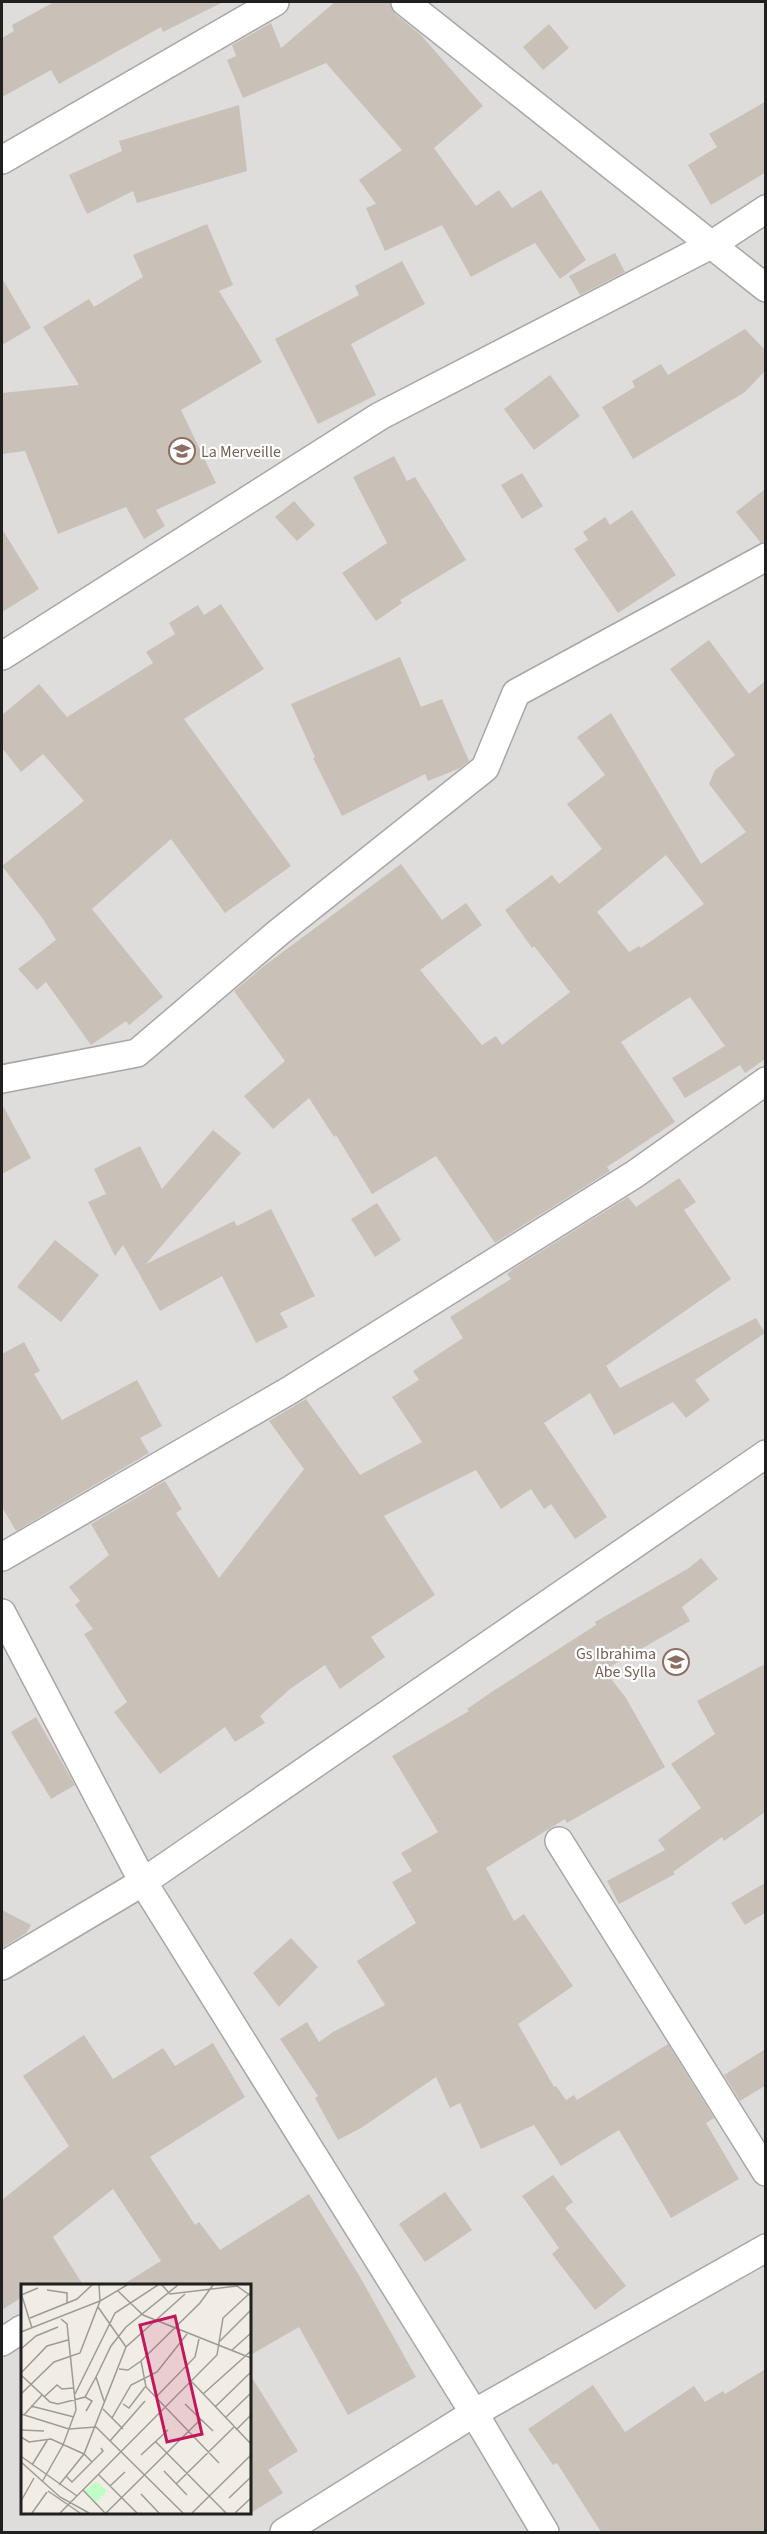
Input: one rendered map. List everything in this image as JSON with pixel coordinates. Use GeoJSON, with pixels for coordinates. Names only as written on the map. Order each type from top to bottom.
{"type":"FeatureCollection","features":[{"type":"Feature","properties":{"kind":"street"},"geometry":{"type":"LineString","coordinates":[[2,160],[276,2]]}},
{"type":"Feature","properties":{"kind":"street"},"geometry":{"type":"LineString","coordinates":[[405,2],[765,288]]}},
{"type":"Feature","properties":{"kind":"street"},"geometry":{"type":"LineString","coordinates":[[2,656],[380,416],[711,245],[765,209]]}},
{"type":"Feature","properties":{"kind":"street"},"geometry":{"type":"LineString","coordinates":[[2,1079],[137,1053],[279,932],[485,768],[516,693],[765,557]]}},
{"type":"Feature","properties":{"kind":"street"},"geometry":{"type":"LineString","coordinates":[[2,1557],[290,1390],[635,1174],[765,1081]]}},
{"type":"Feature","properties":{"kind":"street"},"geometry":{"type":"LineString","coordinates":[[2,1966],[142,1882],[765,1454]]}},
{"type":"Feature","properties":{"kind":"street"},"geometry":{"type":"LineString","coordinates":[[2,1613],[142,1882],[474,2413],[545,2532]]}},
{"type":"Feature","properties":{"kind":"street"},"geometry":{"type":"LineString","coordinates":[[559,1841],[765,2172]]}},
{"type":"Feature","properties":{"kind":"street"},"geometry":{"type":"LineString","coordinates":[[284,2532],[474,2413],[765,2248]]}},
{"type":"Feature","properties":{"kind":"street"},"geometry":{"type":"LineString","coordinates":[[2,2342],[21,2330]]}},
{"type":"Feature","properties":{"kind":"shaded area"},"geometry":{"type":"Polygon","coordinates":[[[2,2],[765,2],[765,2532],[2,2532],[2,2]]]}},
{"type":"Feature","properties":{"kind":"building"},"geometry":{"type":"Polygon","coordinates":[[[54,2],[223,2],[163,32],[161,27],[59,84],[51,70],[2,97],[2,38],[14,31],[12,25],[54,2]]]}},
{"type":"Feature","properties":{"kind":"building"},"geometry":{"type":"Polygon","coordinates":[[[335,2],[390,2],[395,14],[421,35],[483,106],[434,148],[476,206],[499,190],[512,208],[541,190],[586,260],[560,279],[535,243],[471,277],[442,225],[385,251],[366,208],[376,204],[359,180],[402,150],[326,63],[243,98],[227,60],[236,56],[232,45],[271,23],[281,48],[335,2]]]}},
{"type":"Feature","properties":{"kind":"building"},"geometry":{"type":"Polygon","coordinates":[[[549,24],[569,48],[543,70],[523,47],[549,24]]]}},
{"type":"Feature","properties":{"kind":"building"},"geometry":{"type":"Polygon","coordinates":[[[765,102],[765,173],[711,205],[688,165],[717,147],[709,134],[765,102]]]}},
{"type":"Feature","properties":{"kind":"building"},"geometry":{"type":"Polygon","coordinates":[[[239,105],[247,171],[137,203],[133,191],[87,214],[69,175],[122,151],[119,141],[239,105]]]}},
{"type":"Feature","properties":{"kind":"building"},"geometry":{"type":"Polygon","coordinates":[[[207,224],[233,285],[219,291],[262,362],[181,410],[216,483],[156,510],[165,526],[144,539],[126,507],[58,534],[25,451],[2,454],[2,393],[79,385],[43,327],[89,299],[94,307],[143,277],[133,255],[207,224]]]}},
{"type":"Feature","properties":{"kind":"building"},"geometry":{"type":"Polygon","coordinates":[[[615,253],[625,272],[580,295],[569,276],[615,253]]]}},
{"type":"Feature","properties":{"kind":"building"},"geometry":{"type":"Polygon","coordinates":[[[402,261],[425,304],[351,344],[376,395],[318,424],[275,339],[359,295],[355,286],[402,261]]]}},
{"type":"Feature","properties":{"kind":"building"},"geometry":{"type":"Polygon","coordinates":[[[2,278],[31,328],[2,345],[2,278]]]}},
{"type":"Feature","properties":{"kind":"building"},"geometry":{"type":"Polygon","coordinates":[[[745,329],[765,350],[765,371],[745,392],[633,459],[602,407],[635,387],[632,381],[661,364],[668,375],[745,329]]]}},
{"type":"Feature","properties":{"kind":"building"},"geometry":{"type":"Polygon","coordinates":[[[550,375],[580,416],[534,450],[504,409],[550,375]]]}},
{"type":"Feature","properties":{"kind":"building"},"geometry":{"type":"Polygon","coordinates":[[[394,456],[407,481],[415,477],[466,560],[400,600],[402,603],[376,621],[342,573],[387,543],[353,477],[394,456]]]}},
{"type":"Feature","properties":{"kind":"building"},"geometry":{"type":"Polygon","coordinates":[[[522,473],[543,506],[522,519],[501,485],[522,473]]]}},
{"type":"Feature","properties":{"kind":"building"},"geometry":{"type":"Polygon","coordinates":[[[765,489],[765,541],[761,543],[736,512],[765,489]]]}},
{"type":"Feature","properties":{"kind":"building"},"geometry":{"type":"Polygon","coordinates":[[[294,501],[315,525],[297,541],[275,517],[294,501]]]}},
{"type":"Feature","properties":{"kind":"building"},"geometry":{"type":"Polygon","coordinates":[[[632,510],[676,575],[618,613],[574,549],[588,540],[583,532],[605,517],[610,525],[632,510]]]}},
{"type":"Feature","properties":{"kind":"building"},"geometry":{"type":"Polygon","coordinates":[[[2,529],[39,589],[2,612],[2,529]]]}},
{"type":"Feature","properties":{"kind":"building"},"geometry":{"type":"Polygon","coordinates":[[[221,604],[264,669],[184,719],[291,866],[225,913],[171,839],[92,909],[163,997],[129,1025],[126,1021],[91,1045],[46,982],[37,990],[18,969],[56,940],[43,919],[2,866],[84,801],[43,754],[21,772],[2,748],[2,715],[39,684],[67,717],[153,663],[146,652],[175,634],[169,623],[198,605],[204,615],[221,604]]]}},
{"type":"Feature","properties":{"kind":"building"},"geometry":{"type":"Polygon","coordinates":[[[709,640],[749,694],[765,681],[765,1059],[745,1073],[740,1065],[685,1098],[672,1078],[725,1046],[690,997],[621,1042],[675,1122],[607,1167],[610,1171],[495,1243],[436,1156],[372,1194],[336,1135],[334,1137],[309,1098],[273,1129],[244,1096],[285,1061],[234,991],[401,864],[442,920],[466,903],[482,925],[420,970],[482,1045],[496,1036],[502,1045],[570,992],[534,946],[532,948],[505,910],[552,875],[559,884],[602,849],[567,804],[605,775],[577,737],[611,713],[701,864],[746,832],[709,784],[715,770],[735,755],[670,669],[709,640]],[[666,855],[597,912],[629,952],[639,946],[641,948],[704,904],[666,855]]]}},
{"type":"Feature","properties":{"kind":"building"},"geometry":{"type":"Polygon","coordinates":[[[400,657],[421,707],[442,699],[469,761],[460,768],[428,781],[425,774],[342,816],[313,758],[315,757],[291,704],[400,657]]]}},
{"type":"Feature","properties":{"kind":"building"},"geometry":{"type":"Polygon","coordinates":[[[2,1104],[31,1158],[2,1174],[2,1104]]]}},
{"type":"Feature","properties":{"kind":"building"},"geometry":{"type":"Polygon","coordinates":[[[213,1130],[241,1153],[146,1264],[234,1221],[237,1226],[271,1209],[315,1296],[280,1313],[288,1327],[256,1343],[222,1276],[160,1311],[123,1245],[115,1256],[88,1202],[106,1194],[94,1169],[140,1146],[162,1189],[213,1130]]]}},
{"type":"Feature","properties":{"kind":"building"},"geometry":{"type":"Polygon","coordinates":[[[679,1178],[696,1202],[684,1210],[731,1279],[606,1366],[620,1388],[756,1318],[765,1333],[695,1380],[710,1400],[686,1418],[673,1402],[614,1435],[590,1393],[544,1423],[607,1517],[575,1539],[551,1504],[544,1509],[531,1489],[501,1509],[476,1470],[384,1516],[435,1595],[371,1637],[385,1657],[340,1689],[325,1665],[290,1689],[260,1716],[265,1723],[235,1742],[225,1727],[160,1774],[114,1712],[127,1702],[84,1634],[93,1629],[75,1605],[80,1601],[69,1587],[109,1555],[91,1524],[165,1481],[182,1509],[176,1513],[219,1578],[304,1469],[269,1421],[306,1399],[360,1475],[422,1442],[392,1397],[419,1380],[413,1371],[463,1338],[450,1317],[511,1279],[507,1274],[513,1269],[628,1197],[636,1207],[679,1178]]]}},
{"type":"Feature","properties":{"kind":"building"},"geometry":{"type":"Polygon","coordinates":[[[377,1203],[401,1240],[375,1257],[351,1219],[377,1203]]]}},
{"type":"Feature","properties":{"kind":"building"},"geometry":{"type":"Polygon","coordinates":[[[55,1240],[99,1275],[61,1322],[17,1287],[55,1240]]]}},
{"type":"Feature","properties":{"kind":"building"},"geometry":{"type":"Polygon","coordinates":[[[24,1342],[40,1371],[34,1374],[62,1420],[137,1380],[162,1426],[140,1438],[149,1453],[16,1531],[2,1507],[2,1354],[24,1342]]]}},
{"type":"Feature","properties":{"kind":"building"},"geometry":{"type":"Polygon","coordinates":[[[701,1558],[718,1579],[682,1607],[690,1621],[604,1670],[626,1698],[665,1767],[567,1823],[565,1819],[486,1868],[514,1921],[524,1914],[573,1986],[518,2024],[554,2087],[556,2086],[566,2100],[574,2095],[577,2100],[668,2044],[714,2118],[706,2123],[739,2179],[671,2218],[619,2130],[561,2166],[534,2125],[481,2149],[460,2103],[450,2108],[436,2077],[361,2128],[338,2140],[315,2098],[318,2096],[280,2039],[307,2022],[319,2042],[333,2032],[385,2005],[357,1961],[416,1923],[392,1882],[412,1871],[401,1853],[438,1832],[392,1756],[469,1711],[467,1709],[490,1693],[596,1625],[595,1622],[689,1568],[701,1558]]]}},
{"type":"Feature","properties":{"kind":"building"},"geometry":{"type":"Polygon","coordinates":[[[765,1664],[765,1812],[724,1841],[722,1837],[673,1872],[675,1874],[619,1904],[607,1881],[665,1850],[658,1840],[701,1808],[671,1764],[715,1734],[697,1701],[765,1664]]]}},
{"type":"Feature","properties":{"kind":"building"},"geometry":{"type":"Polygon","coordinates":[[[36,1717],[75,1785],[51,1799],[11,1732],[36,1717]]]}},
{"type":"Feature","properties":{"kind":"building"},"geometry":{"type":"Polygon","coordinates":[[[765,1883],[765,1913],[745,1925],[731,1903],[765,1883]]]}},
{"type":"Feature","properties":{"kind":"building"},"geometry":{"type":"Polygon","coordinates":[[[2,1910],[31,1925],[26,1933],[2,1948],[2,1910]]]}},
{"type":"Feature","properties":{"kind":"building"},"geometry":{"type":"Polygon","coordinates":[[[291,1938],[318,1967],[279,2007],[253,1973],[291,1938]]]}},
{"type":"Feature","properties":{"kind":"building"},"geometry":{"type":"Polygon","coordinates":[[[84,2035],[113,2079],[163,2048],[175,2066],[213,2043],[245,2097],[150,2157],[195,2225],[199,2222],[220,2250],[309,2194],[360,2277],[416,2377],[348,2415],[299,2327],[250,2355],[250,2284],[124,2284],[161,2261],[113,2189],[53,2237],[82,2284],[21,2284],[21,2298],[2,2310],[2,2200],[69,2146],[23,2076],[84,2035]]]}},
{"type":"Feature","properties":{"kind":"building"},"geometry":{"type":"Polygon","coordinates":[[[765,2049],[765,2086],[740,2101],[724,2075],[765,2049]]]}},
{"type":"Feature","properties":{"kind":"building"},"geometry":{"type":"Polygon","coordinates":[[[553,2175],[573,2202],[565,2208],[626,2286],[595,2310],[552,2254],[559,2248],[522,2196],[553,2175]]]}},
{"type":"Feature","properties":{"kind":"building"},"geometry":{"type":"Polygon","coordinates":[[[445,2192],[472,2230],[425,2262],[399,2224],[445,2192]]]}},
{"type":"Feature","properties":{"kind":"building"},"geometry":{"type":"Polygon","coordinates":[[[765,2369],[765,2532],[601,2532],[557,2463],[553,2465],[528,2429],[593,2385],[625,2432],[694,2386],[705,2402],[723,2391],[725,2394],[765,2369]]]}},
{"type":"Feature","properties":{"kind":"building"},"geometry":{"type":"Polygon","coordinates":[[[250,2375],[298,2451],[268,2470],[283,2493],[249,2514],[250,2375]]]}},
{"type":"Feature","properties":{"kind":"place","name":"La Merveille"},"geometry":{"type":"Point","coordinates":[182,451]}},
{"type":"Feature","properties":{"kind":"place","name":"Gs Ibrahima Abe Sylla"},"geometry":{"type":"Point","coordinates":[676,1662]}}]}
